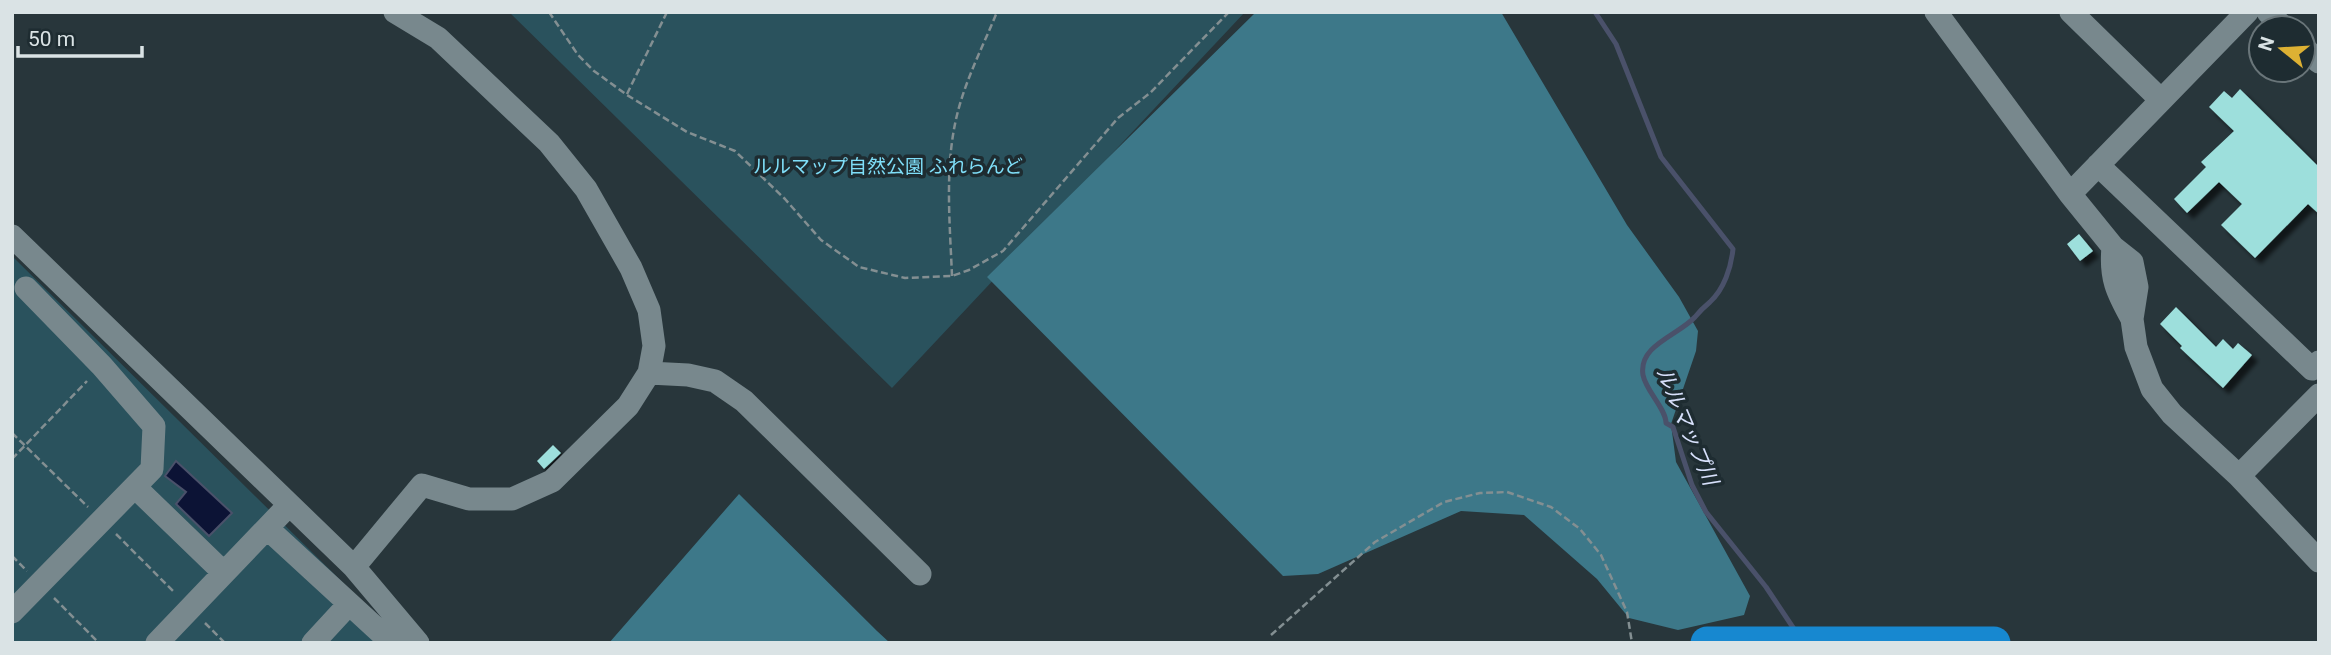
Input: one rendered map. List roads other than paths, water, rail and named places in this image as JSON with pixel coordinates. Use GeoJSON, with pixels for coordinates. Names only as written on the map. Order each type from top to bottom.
{"type":"FeatureCollection","features":[{"type":"Feature","properties":{"kind":"highway"},"geometry":{"type":"LineString","coordinates":[[1707,643],[1994,643]]}},
{"type":"Feature","properties":{"kind":"street"},"geometry":{"type":"LineString","coordinates":[[354,567],[422,485],[469,499],[512,499],[552,481],[628,406],[649,373],[654,346],[649,310],[631,268],[586,189],[550,143],[438,38],[395,12]]}},
{"type":"Feature","properties":{"kind":"street"},"geometry":{"type":"LineString","coordinates":[[1936,12],[2070,194],[2113,247],[2111,267],[2116,290],[2132,319],[2136,347],[2152,389],[2172,414],[2239,476],[2319,561]]}},
{"type":"Feature","properties":{"kind":"street"},"geometry":{"type":"LineString","coordinates":[[2071,12],[2161,100]]}},
{"type":"Feature","properties":{"kind":"street"},"geometry":{"type":"LineString","coordinates":[[2070,194],[2247,12]]}},
{"type":"Feature","properties":{"kind":"street"},"geometry":{"type":"LineString","coordinates":[[2098,165],[2312,369],[2319,362]]}},
{"type":"Feature","properties":{"kind":"street"},"geometry":{"type":"LineString","coordinates":[[12,236],[354,567],[418,643]]}},
{"type":"Feature","properties":{"kind":"street"},"geometry":{"type":"LineString","coordinates":[[12,612],[152,469],[154,426],[102,366],[19,295],[44,268]]}},
{"type":"Feature","properties":{"kind":"street"},"geometry":{"type":"LineString","coordinates":[[649,373],[688,375],[715,382],[744,401],[920,574]]}},
{"type":"Feature","properties":{"kind":"street"},"geometry":{"type":"LineString","coordinates":[[2239,476],[2319,395]]}},
{"type":"Feature","properties":{"kind":"street"},"geometry":{"type":"LineString","coordinates":[[135,487],[224,573]]}},
{"type":"Feature","properties":{"kind":"street"},"geometry":{"type":"LineString","coordinates":[[157,643],[289,505]]}},
{"type":"Feature","properties":{"kind":"street"},"geometry":{"type":"LineString","coordinates":[[268,528],[391,643]]}},
{"type":"Feature","properties":{"kind":"street"},"geometry":{"type":"LineString","coordinates":[[313,643],[349,604]]}},
{"type":"Feature","properties":{"kind":"waterway","name":"ルルマップ川"},"geometry":{"type":"LineString","coordinates":[[1595,12],[1616,44],[1661,157],[1733,249],[1726,278],[1715,297],[1688,323],[1653,348],[1643,365],[1643,375],[1666,423],[1673,427],[1692,485],[1706,512],[1766,587],[1796,632]]}},
{"type":"Feature","properties":{"kind":"park label","name":"ルルマップ自然公園 ふれらんど"},"geometry":{"type":"Point","coordinates":[888,166]}}]}
